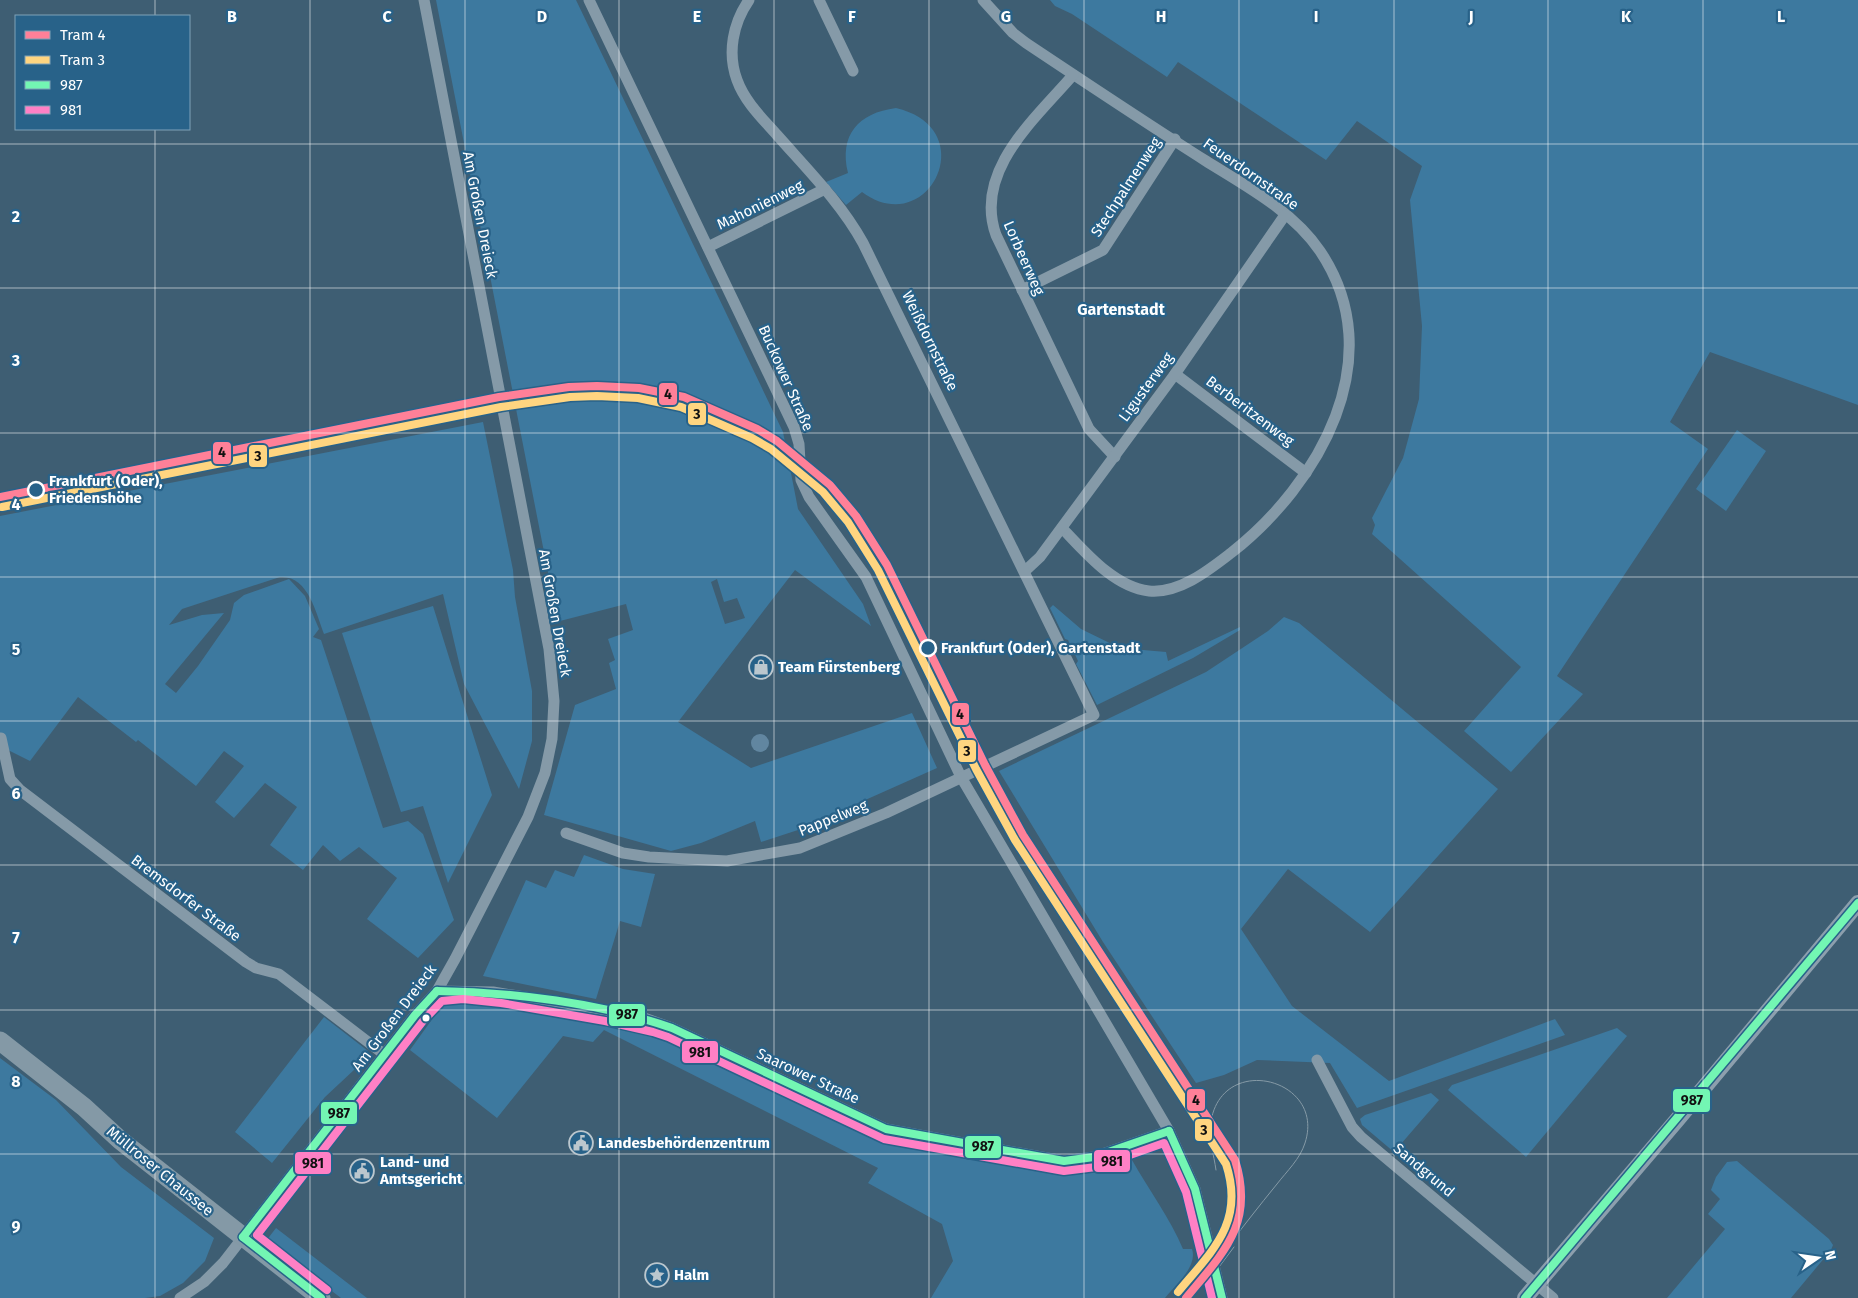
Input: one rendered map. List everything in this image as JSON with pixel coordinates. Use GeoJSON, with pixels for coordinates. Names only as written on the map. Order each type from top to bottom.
{"type":"FeatureCollection","features":[{"type":"Feature","properties":{"kind":"main road"},"geometry":{"type":"LineString","coordinates":[[1525,1298],[1858,903]]}},
{"type":"Feature","properties":{"kind":"main road","name":"Müllroser Chaussee"},"geometry":{"type":"LineString","coordinates":[[0,1041],[243,1238],[321,1298]]}},
{"type":"Feature","properties":{"kind":"street","name":"Am Großen Dreieck"},"geometry":{"type":"LineString","coordinates":[[180,1298],[204,1282],[243,1238],[437,991],[528,817],[545,773],[552,739],[554,701],[549,649],[424,0]]}},
{"type":"Feature","properties":{"kind":"street","name":"Buckower Straße"},"geometry":{"type":"LineString","coordinates":[[589,0],[794,427],[799,444],[801,480],[809,498],[866,577],[961,777],[1169,1131],[1195,1189],[1222,1298]]}},
{"type":"Feature","properties":{"kind":"street","name":"Weißdornstraße"},"geometry":{"type":"LineString","coordinates":[[749,0],[738,19],[733,38],[732,62],[738,82],[753,108],[825,189],[854,226],[878,268],[1094,715]]}},
{"type":"Feature","properties":{"kind":"street"},"geometry":{"type":"LineString","coordinates":[[819,0],[853,71]]}},
{"type":"Feature","properties":{"kind":"street","name":"Feuerdornstraße"},"geometry":{"type":"LineString","coordinates":[[983,0],[1013,33],[1255,192],[1305,232],[1326,262],[1340,292],[1348,328],[1349,361],[1346,386],[1330,431],[1306,473],[1284,502],[1252,537],[1208,570],[1171,588],[1149,591],[1123,583],[1088,554],[1062,528]]}},
{"type":"Feature","properties":{"kind":"street","name":"Lorbeerweg"},"geometry":{"type":"LineString","coordinates":[[1073,74],[1014,144],[1000,168],[990,196],[992,222],[1022,290],[1089,429],[1114,457]]}},
{"type":"Feature","properties":{"kind":"street","name":"Stechpalmenweg"},"geometry":{"type":"LineString","coordinates":[[1022,290],[1103,250],[1175,139]]}},
{"type":"Feature","properties":{"kind":"street","name":"Mahonienweg"},"geometry":{"type":"LineString","coordinates":[[708,247],[825,189]]}},
{"type":"Feature","properties":{"kind":"street","name":"Ligusterweg"},"geometry":{"type":"LineString","coordinates":[[1024,571],[1040,557],[1175,374],[1285,215]]}},
{"type":"Feature","properties":{"kind":"street","name":"Berberitzenweg"},"geometry":{"type":"LineString","coordinates":[[1175,374],[1306,473]]}},
{"type":"Feature","properties":{"kind":"street","name":"Pappelweg"},"geometry":{"type":"LineString","coordinates":[[566,833],[623,853],[727,861],[754,858],[814,844],[1094,715]]}},
{"type":"Feature","properties":{"kind":"street","name":"Bremsdorfer Straße"},"geometry":{"type":"LineString","coordinates":[[1,738],[10,779],[42,807],[246,962],[256,968],[279,974],[385,1055]]}},
{"type":"Feature","properties":{"kind":"street","name":"Saarower Straße"},"geometry":{"type":"LineString","coordinates":[[437,991],[493,992],[644,1018],[672,1028],[886,1129],[1064,1161],[1094,1157],[1169,1131]]}},
{"type":"Feature","properties":{"kind":"street","name":"Sandgrund"},"geometry":{"type":"LineString","coordinates":[[1317,1060],[1352,1127],[1361,1137],[1553,1298]]}},
{"type":"Feature","properties":{"kind":"shaded area"},"geometry":{"type":"Polygon","coordinates":[[[436,0],[576,0],[783,432],[798,509],[863,604],[871,626],[795,570],[678,722],[751,768],[912,713],[937,768],[798,830],[761,842],[755,821],[701,843],[671,851],[544,815],[575,705],[616,689],[609,663],[615,660],[608,639],[633,630],[626,604],[560,621],[553,598],[436,0]],[[717,579],[711,582],[725,624],[745,618],[737,598],[724,602],[717,579]]]}},
{"type":"Feature","properties":{"kind":"shaded area"},"geometry":{"type":"Polygon","coordinates":[[[1050,0],[1858,0],[1858,405],[1710,352],[1670,422],[1708,449],[1557,676],[1583,694],[1511,772],[1464,731],[1521,667],[1372,534],[1375,525],[1372,518],[1403,458],[1419,399],[1422,326],[1410,200],[1422,166],[1357,121],[1326,160],[1178,62],[1167,77],[1072,14],[1055,6],[1050,0]]]}},
{"type":"Feature","properties":{"kind":"shaded area"},"geometry":{"type":"Polygon","coordinates":[[[896,108],[923,120],[937,137],[941,157],[937,176],[925,192],[908,202],[886,203],[862,192],[846,205],[826,182],[848,173],[846,148],[849,137],[854,128],[871,115],[896,108]]]}},
{"type":"Feature","properties":{"kind":"shaded area"},"geometry":{"type":"Polygon","coordinates":[[[483,422],[513,570],[515,597],[532,691],[532,741],[519,789],[464,684],[443,594],[324,634],[310,597],[304,589],[298,582],[290,578],[280,577],[182,609],[169,625],[202,615],[224,613],[165,684],[176,693],[198,666],[230,620],[234,603],[244,595],[289,579],[305,596],[319,629],[313,637],[321,640],[383,828],[408,821],[423,834],[454,920],[418,958],[367,919],[397,878],[359,847],[340,861],[323,845],[303,870],[270,845],[297,807],[265,783],[234,818],[215,802],[244,766],[224,751],[196,786],[138,740],[136,742],[78,697],[30,761],[8,750],[0,735],[0,516],[483,422]]]}},
{"type":"Feature","properties":{"kind":"shaded area"},"geometry":{"type":"Polygon","coordinates":[[[1737,430],[1766,451],[1726,511],[1696,489],[1737,430]]]}},
{"type":"Feature","properties":{"kind":"shaded area"},"geometry":{"type":"Polygon","coordinates":[[[1053,605],[1081,629],[1120,648],[1166,652],[1168,661],[1240,627],[1240,630],[1193,658],[1097,705],[1076,664],[1078,661],[1068,640],[1065,639],[1050,608],[1053,605]]]}},
{"type":"Feature","properties":{"kind":"shaded area"},"geometry":{"type":"Polygon","coordinates":[[[433,606],[492,795],[448,883],[423,806],[401,812],[342,633],[433,606]]]}},
{"type":"Feature","properties":{"kind":"shaded area"},"geometry":{"type":"Polygon","coordinates":[[[1284,617],[1299,623],[1498,789],[1370,932],[1288,869],[1241,929],[1292,1006],[1389,1081],[1555,1019],[1565,1035],[1357,1108],[1330,1063],[1257,1060],[1224,1075],[1196,1083],[1103,942],[999,771],[1206,672],[1268,631],[1284,617]]]}},
{"type":"Feature","properties":{"kind":"shaded area"},"geometry":{"type":"Polygon","coordinates":[[[760,734],[766,737],[769,743],[766,749],[760,752],[754,749],[751,743],[754,737],[760,734]]]}},
{"type":"Feature","properties":{"kind":"shaded area"},"geometry":{"type":"Polygon","coordinates":[[[584,855],[623,869],[655,874],[641,927],[620,921],[596,999],[483,976],[526,880],[546,888],[555,870],[574,877],[584,855]]]}},
{"type":"Feature","properties":{"kind":"shaded area"},"geometry":{"type":"Polygon","coordinates":[[[451,998],[487,999],[641,1027],[881,1136],[1068,1167],[1132,1160],[1166,1215],[1183,1249],[1192,1249],[1192,1262],[1189,1269],[1165,1298],[931,1298],[953,1261],[942,1224],[868,1183],[878,1168],[604,1030],[593,1042],[563,1036],[497,1118],[410,1050],[446,1000],[451,998]]]}},
{"type":"Feature","properties":{"kind":"shaded area"},"geometry":{"type":"Polygon","coordinates":[[[324,1017],[368,1051],[355,1069],[325,1097],[272,1163],[235,1132],[324,1017]]]}},
{"type":"Feature","properties":{"kind":"shaded area"},"geometry":{"type":"Polygon","coordinates":[[[1617,1028],[1627,1036],[1526,1157],[1448,1090],[1452,1085],[1617,1028]]]}},
{"type":"Feature","properties":{"kind":"shaded area"},"geometry":{"type":"Polygon","coordinates":[[[0,1058],[56,1100],[121,1167],[214,1238],[205,1261],[183,1283],[160,1296],[145,1298],[0,1298],[0,1058]]]}},
{"type":"Feature","properties":{"kind":"shaded area"},"geometry":{"type":"Polygon","coordinates":[[[1431,1093],[1439,1100],[1394,1152],[1362,1125],[1360,1119],[1365,1115],[1431,1093]]]}},
{"type":"Feature","properties":{"kind":"shaded area"},"geometry":{"type":"Polygon","coordinates":[[[1737,1161],[1829,1239],[1833,1245],[1831,1250],[1791,1298],[1667,1298],[1725,1229],[1708,1214],[1720,1199],[1711,1190],[1716,1177],[1727,1162],[1737,1161]]]}},
{"type":"Feature","properties":{"kind":"shaded area"},"geometry":{"type":"Polygon","coordinates":[[[276,1228],[367,1298],[341,1298],[266,1241],[276,1228]]]}},
{"type":"Feature","properties":{"kind":"tram line","name":"4"},"geometry":{"type":"LineString","coordinates":[[0,497],[499,397],[569,387],[639,388],[684,397],[757,429],[777,441],[830,485],[856,516],[887,565],[985,765],[1023,835],[1235,1160],[1240,1182],[1241,1202],[1238,1219],[1223,1251],[1186,1298]]}},
{"type":"Feature","properties":{"kind":"tram line","name":"3"},"geometry":{"type":"LineString","coordinates":[[2,507],[501,407],[570,397],[638,398],[681,407],[752,438],[771,449],[823,492],[848,522],[878,570],[976,769],[1015,840],[1226,1164],[1231,1184],[1231,1203],[1228,1219],[1214,1248],[1178,1292]]}},
{"type":"Feature","properties":{"kind":"tram line"},"geometry":{"type":"LineString","coordinates":[[1216,1170],[1211,1140],[1211,1121],[1219,1100],[1234,1086],[1252,1081],[1270,1082],[1288,1090],[1301,1103],[1307,1121],[1303,1149],[1293,1165],[1225,1250]]}},
{"type":"Feature","properties":{"kind":"tram line"},"geometry":{"type":"LineString","coordinates":[[1186,1298],[1216,1271],[1234,1247]]}},
{"type":"Feature","properties":{"kind":"transit line","name":"987"},"geometry":{"type":"LineString","coordinates":[[1525,1298],[1858,903]]}},
{"type":"Feature","properties":{"kind":"transit line","name":"987"},"geometry":{"type":"LineString","coordinates":[[437,991],[556,1000],[645,1019],[672,1028],[886,1129],[1064,1161],[1094,1157],[1169,1131]]}},
{"type":"Feature","properties":{"kind":"transit line","name":"987"},"geometry":{"type":"LineString","coordinates":[[243,1237],[415,1015],[437,991]]}},
{"type":"Feature","properties":{"kind":"transit line","name":"981"},"geometry":{"type":"LineString","coordinates":[[327,1290],[257,1235],[423,1021],[442,1001],[463,999],[501,1003],[605,1021],[653,1032],[668,1037],[884,1139],[1064,1171],[1096,1167],[1164,1143],[1186,1192],[1212,1298]]}},
{"type":"Feature","properties":{"kind":"transit line","name":"987"},"geometry":{"type":"LineString","coordinates":[[1169,1131],[1195,1189],[1222,1298]]}},
{"type":"Feature","properties":{"kind":"transit line","name":"987"},"geometry":{"type":"LineString","coordinates":[[243,1237],[321,1298]]}},
{"type":"Feature","properties":{"kind":"place","name":"Frankfurt (Oder), Friedenshöhe"},"geometry":{"type":"Point","coordinates":[36,490]}},
{"type":"Feature","properties":{"kind":"place","name":"Frankfurt (Oder), Gartenstadt"},"geometry":{"type":"Point","coordinates":[928,648]}},
{"type":"Feature","properties":{"kind":"place","name":"Team Fürstenberg"},"geometry":{"type":"Point","coordinates":[761,667]}},
{"type":"Feature","properties":{"kind":"place","name":"Landesbehördenzentrum"},"geometry":{"type":"Point","coordinates":[581,1143]}},
{"type":"Feature","properties":{"kind":"place","name":"Land- und Amtsgericht"},"geometry":{"type":"Point","coordinates":[362,1171]}},
{"type":"Feature","properties":{"kind":"place","name":"Halm"},"geometry":{"type":"Point","coordinates":[657,1275]}},
{"type":"Feature","properties":{"kind":"district","name":"Gartenstadt"},"geometry":{"type":"Point","coordinates":[1121,309]}}]}
